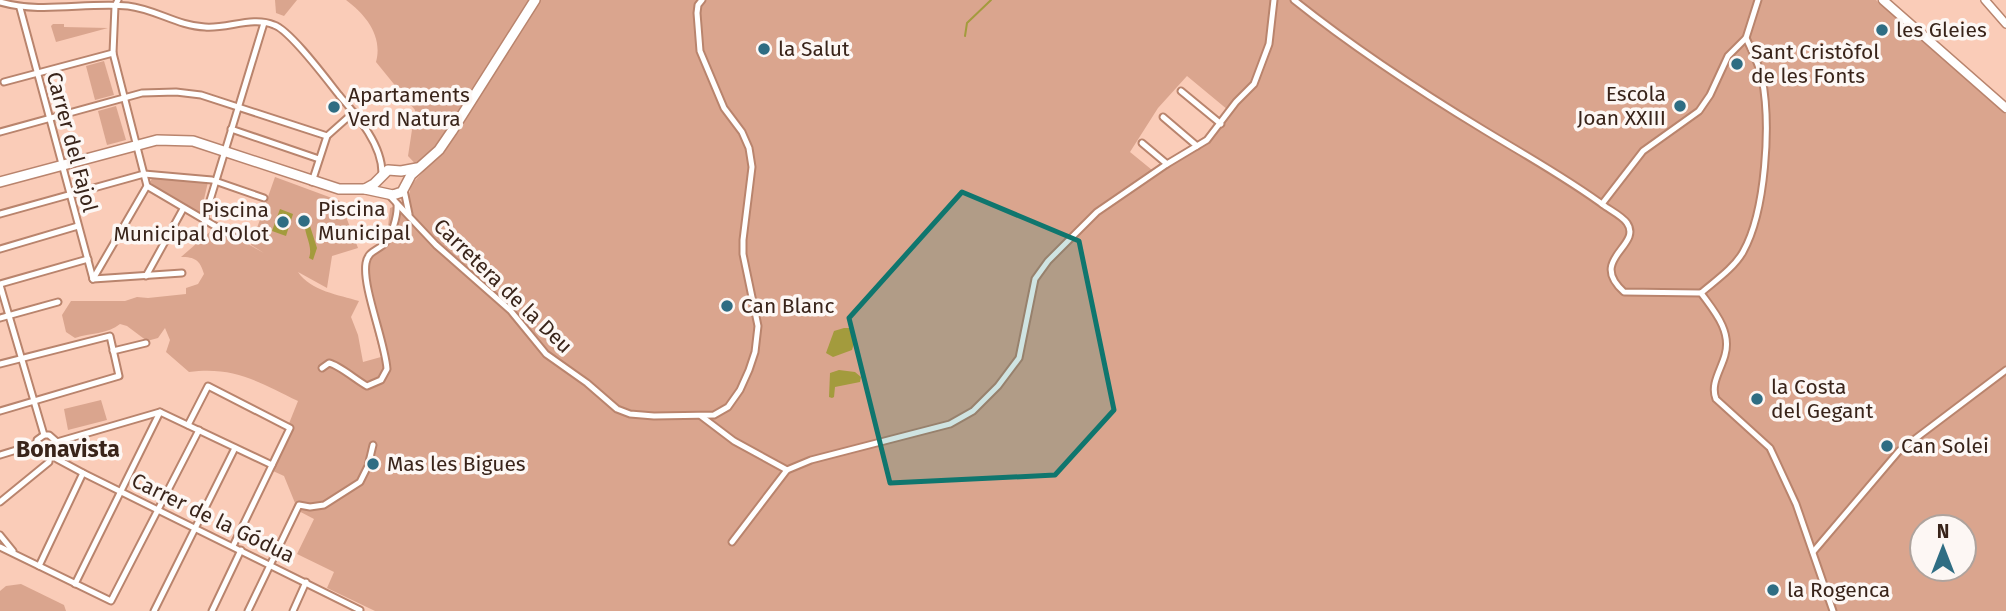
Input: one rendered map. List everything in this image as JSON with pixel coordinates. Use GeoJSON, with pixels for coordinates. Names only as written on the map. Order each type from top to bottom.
{"type":"FeatureCollection","features":[{"type":"Feature","properties":{"kind":"main road"},"geometry":{"type":"LineString","coordinates":[[0,182],[157,140],[194,141],[312,182],[339,189],[365,189],[398,194],[419,167],[439,150],[535,0]]}},
{"type":"Feature","properties":{"kind":"main road"},"geometry":{"type":"LineString","coordinates":[[1883,0],[2006,108]]}},
{"type":"Feature","properties":{"kind":"main road"},"geometry":{"type":"LineString","coordinates":[[365,189],[391,169],[401,171],[419,167]]}},
{"type":"Feature","properties":{"kind":"main road"},"geometry":{"type":"LineString","coordinates":[[401,171],[405,186]]}},
{"type":"Feature","properties":{"kind":"main road"},"geometry":{"type":"LineString","coordinates":[[381,176],[380,187],[387,194]]}},
{"type":"Feature","properties":{"kind":"street"},"geometry":{"type":"LineString","coordinates":[[732,542],[788,470],[811,460],[950,424],[974,411],[998,386],[1019,358],[1035,279],[1039,272],[1086,221],[1167,164],[1207,140],[1236,102],[1254,84],[1269,44],[1274,0]]}},
{"type":"Feature","properties":{"kind":"street"},"geometry":{"type":"LineString","coordinates":[[1294,0],[1357,48],[1602,204],[1627,223],[1630,231],[1628,241],[1611,263],[1612,276],[1624,292],[1701,293],[1735,263],[1743,252],[1763,193],[1766,117],[1763,86],[1754,53],[1746,38]]}},
{"type":"Feature","properties":{"kind":"street"},"geometry":{"type":"LineString","coordinates":[[1602,204],[1643,150],[1699,111],[1710,95],[1728,56],[1746,38],[1758,0]]}},
{"type":"Feature","properties":{"kind":"street"},"geometry":{"type":"LineString","coordinates":[[1985,0],[2006,24]]}},
{"type":"Feature","properties":{"kind":"street"},"geometry":{"type":"LineString","coordinates":[[0,2],[20,8],[117,3],[204,27],[264,23],[275,25],[282,29],[354,112],[379,155],[381,176]]}},
{"type":"Feature","properties":{"kind":"street"},"geometry":{"type":"LineString","coordinates":[[117,3],[114,53],[147,186],[237,239]]}},
{"type":"Feature","properties":{"kind":"street","name":"Carretera de la Deu"},"geometry":{"type":"LineString","coordinates":[[387,194],[436,245],[510,310],[546,354],[587,383],[617,409],[629,414],[654,416],[714,415],[728,407],[740,390],[755,352],[758,326],[743,254],[752,167],[742,132],[724,108],[700,51],[697,36],[700,3]]}},
{"type":"Feature","properties":{"kind":"street","name":"Carrer del Fajol"},"geometry":{"type":"LineString","coordinates":[[20,8],[93,279]]}},
{"type":"Feature","properties":{"kind":"street"},"geometry":{"type":"LineString","coordinates":[[204,220],[264,23]]}},
{"type":"Feature","properties":{"kind":"street"},"geometry":{"type":"LineString","coordinates":[[4,82],[114,53]]}},
{"type":"Feature","properties":{"kind":"street"},"geometry":{"type":"LineString","coordinates":[[1181,91],[1220,124]]}},
{"type":"Feature","properties":{"kind":"street"},"geometry":{"type":"LineString","coordinates":[[0,132],[142,93],[176,92],[201,95],[327,136]]}},
{"type":"Feature","properties":{"kind":"street"},"geometry":{"type":"LineString","coordinates":[[312,182],[327,136],[354,112]]}},
{"type":"Feature","properties":{"kind":"street"},"geometry":{"type":"LineString","coordinates":[[1163,117],[1197,146]]}},
{"type":"Feature","properties":{"kind":"street"},"geometry":{"type":"LineString","coordinates":[[231,129],[319,159]]}},
{"type":"Feature","properties":{"kind":"street"},"geometry":{"type":"LineString","coordinates":[[1142,143],[1167,164]]}},
{"type":"Feature","properties":{"kind":"street"},"geometry":{"type":"LineString","coordinates":[[0,214],[144,174],[216,181],[264,198]]}},
{"type":"Feature","properties":{"kind":"street"},"geometry":{"type":"LineString","coordinates":[[93,279],[147,186]]}},
{"type":"Feature","properties":{"kind":"street","name":"Carretera de la Deu"},"geometry":{"type":"LineString","coordinates":[[405,186],[409,214]]}},
{"type":"Feature","properties":{"kind":"street"},"geometry":{"type":"LineString","coordinates":[[322,368],[329,363],[335,364],[367,386],[381,380],[387,369],[366,263],[369,255],[385,243],[395,221],[397,204]]}},
{"type":"Feature","properties":{"kind":"street"},"geometry":{"type":"LineString","coordinates":[[146,276],[183,209]]}},
{"type":"Feature","properties":{"kind":"street"},"geometry":{"type":"LineString","coordinates":[[395,221],[401,215],[409,214]]}},
{"type":"Feature","properties":{"kind":"street"},"geometry":{"type":"LineString","coordinates":[[0,249],[78,226]]}},
{"type":"Feature","properties":{"kind":"street"},"geometry":{"type":"LineString","coordinates":[[44,435],[0,284],[88,260]]}},
{"type":"Feature","properties":{"kind":"street"},"geometry":{"type":"LineString","coordinates":[[93,279],[182,273]]}},
{"type":"Feature","properties":{"kind":"street"},"geometry":{"type":"LineString","coordinates":[[1701,293],[1720,319],[1725,335],[1726,353],[1713,391],[1716,399],[1770,448],[1796,504],[1833,611]]}},
{"type":"Feature","properties":{"kind":"street"},"geometry":{"type":"LineString","coordinates":[[0,318],[58,302]]}},
{"type":"Feature","properties":{"kind":"street"},"geometry":{"type":"LineString","coordinates":[[0,364],[110,336],[119,376],[0,411]]}},
{"type":"Feature","properties":{"kind":"street"},"geometry":{"type":"LineString","coordinates":[[114,351],[146,343]]}},
{"type":"Feature","properties":{"kind":"street"},"geometry":{"type":"LineString","coordinates":[[1813,552],[1899,451],[2006,370]]}},
{"type":"Feature","properties":{"kind":"street"},"geometry":{"type":"LineString","coordinates":[[188,425],[208,387],[290,428],[233,547]]}},
{"type":"Feature","properties":{"kind":"street"},"geometry":{"type":"LineString","coordinates":[[57,442],[160,412],[272,465]]}},
{"type":"Feature","properties":{"kind":"street"},"geometry":{"type":"LineString","coordinates":[[75,584],[160,412]]}},
{"type":"Feature","properties":{"kind":"street"},"geometry":{"type":"LineString","coordinates":[[698,415],[734,441],[788,470]]}},
{"type":"Feature","properties":{"kind":"street"},"geometry":{"type":"LineString","coordinates":[[0,547],[111,601],[199,430]]}},
{"type":"Feature","properties":{"kind":"street"},"geometry":{"type":"LineString","coordinates":[[0,455],[36,444],[44,435],[49,435],[57,442],[50,462],[0,502]]}},
{"type":"Feature","properties":{"kind":"street"},"geometry":{"type":"LineString","coordinates":[[36,444],[40,453],[52,454]]}},
{"type":"Feature","properties":{"kind":"street"},"geometry":{"type":"LineString","coordinates":[[247,611],[299,505],[324,505],[360,482],[368,466],[373,445]]}},
{"type":"Feature","properties":{"kind":"street"},"geometry":{"type":"LineString","coordinates":[[154,611],[235,448]]}},
{"type":"Feature","properties":{"kind":"street","name":"Carrer de la Gódua"},"geometry":{"type":"LineString","coordinates":[[52,454],[83,473],[360,610]]}},
{"type":"Feature","properties":{"kind":"street"},"geometry":{"type":"LineString","coordinates":[[39,566],[83,473]]}},
{"type":"Feature","properties":{"kind":"street"},"geometry":{"type":"LineString","coordinates":[[0,535],[15,554]]}},
{"type":"Feature","properties":{"kind":"street"},"geometry":{"type":"LineString","coordinates":[[212,611],[241,550]]}},
{"type":"Feature","properties":{"kind":"street"},"geometry":{"type":"LineString","coordinates":[[293,611],[306,582]]}},
{"type":"Feature","properties":{"kind":"highlighted area"},"geometry":{"type":"Polygon","coordinates":[[[962,192],[1079,241],[1114,410],[1055,475],[890,483],[849,318],[962,192]]]}},
{"type":"Feature","properties":{"kind":"shaded area"},"geometry":{"type":"Polygon","coordinates":[[[275,0],[297,0],[284,16],[276,13],[275,0]]]}},
{"type":"Feature","properties":{"kind":"shaded area"},"geometry":{"type":"Polygon","coordinates":[[[346,0],[1876,0],[2006,114],[2006,611],[375,611],[327,588],[334,572],[297,554],[314,519],[293,508],[295,503],[284,476],[273,471],[276,465],[271,457],[282,441],[298,401],[246,377],[220,371],[189,372],[166,352],[170,340],[165,328],[158,338],[147,341],[120,324],[104,332],[75,338],[66,332],[62,315],[71,301],[125,301],[137,297],[186,294],[186,288],[198,284],[204,274],[196,260],[181,257],[212,230],[234,242],[237,238],[264,253],[251,245],[275,177],[340,201],[358,248],[332,256],[327,288],[298,272],[318,288],[359,301],[351,317],[358,335],[363,362],[381,357],[371,318],[364,260],[387,236],[390,208],[408,201],[411,185],[423,172],[408,156],[415,110],[376,62],[377,43],[366,19],[346,0]],[[1187,76],[1158,108],[1130,152],[1152,170],[1208,134],[1228,110],[1187,76]]]}},
{"type":"Feature","properties":{"kind":"shaded area"},"geometry":{"type":"Polygon","coordinates":[[[64,24],[64,27],[108,28],[56,42],[51,26],[64,24]]]}},
{"type":"Feature","properties":{"kind":"shaded area"},"geometry":{"type":"Polygon","coordinates":[[[104,61],[114,95],[95,100],[86,66],[104,61]]]}},
{"type":"Feature","properties":{"kind":"shaded area"},"geometry":{"type":"Polygon","coordinates":[[[116,106],[126,140],[107,145],[98,111],[116,106]]]}},
{"type":"Feature","properties":{"kind":"shaded area"},"geometry":{"type":"Polygon","coordinates":[[[153,177],[208,182],[201,212],[197,213],[154,186],[150,182],[153,177]]]}},
{"type":"Feature","properties":{"kind":"shaded area","name":"Piscina Municipal d'Olot"},"geometry":{"type":"Polygon","coordinates":[[[280,209],[293,214],[286,236],[272,231],[280,209]]]}},
{"type":"Feature","properties":{"kind":"shaded area"},"geometry":{"type":"Polygon","coordinates":[[[306,218],[312,220],[310,226],[317,248],[313,260],[309,258],[306,218]]]}},
{"type":"Feature","properties":{"kind":"shaded area"},"geometry":{"type":"Polygon","coordinates":[[[852,328],[855,340],[852,350],[833,357],[826,353],[834,331],[852,328]]]}},
{"type":"Feature","properties":{"kind":"shaded area"},"geometry":{"type":"Polygon","coordinates":[[[839,370],[855,372],[861,377],[860,382],[835,387],[832,398],[829,397],[830,373],[839,370]]]}},
{"type":"Feature","properties":{"kind":"shaded area"},"geometry":{"type":"Polygon","coordinates":[[[101,400],[107,420],[68,430],[64,409],[101,400]]]}},
{"type":"Feature","properties":{"kind":"shaded area"},"geometry":{"type":"Polygon","coordinates":[[[21,584],[64,605],[66,611],[0,611],[0,591],[6,586],[21,584]]]}},
{"type":"Feature","properties":{"kind":"waterway"},"geometry":{"type":"LineString","coordinates":[[965,36],[967,23],[991,0]]}},
{"type":"Feature","properties":{"kind":"place","name":"les Gleies"},"geometry":{"type":"Point","coordinates":[1882,30]}},
{"type":"Feature","properties":{"kind":"place","name":"la Salut"},"geometry":{"type":"Point","coordinates":[764,49]}},
{"type":"Feature","properties":{"kind":"place","name":"Sant Cristòfol de les Fonts"},"geometry":{"type":"Point","coordinates":[1737,64]}},
{"type":"Feature","properties":{"kind":"place","name":"Escola Joan XXIII"},"geometry":{"type":"Point","coordinates":[1680,106]}},
{"type":"Feature","properties":{"kind":"place","name":"Apartaments Verd Natura"},"geometry":{"type":"Point","coordinates":[334,107]}},
{"type":"Feature","properties":{"kind":"place","name":"Piscina Municipal"},"geometry":{"type":"Point","coordinates":[304,221]}},
{"type":"Feature","properties":{"kind":"place","name":"Piscina Municipal d'Olot"},"geometry":{"type":"Point","coordinates":[283,222]}},
{"type":"Feature","properties":{"kind":"place","name":"Can Blanc"},"geometry":{"type":"Point","coordinates":[727,306]}},
{"type":"Feature","properties":{"kind":"place","name":"la Costa del Gegant"},"geometry":{"type":"Point","coordinates":[1757,399]}},
{"type":"Feature","properties":{"kind":"place","name":"Can Solei"},"geometry":{"type":"Point","coordinates":[1887,446]}},
{"type":"Feature","properties":{"kind":"place","name":"Mas les Bigues"},"geometry":{"type":"Point","coordinates":[373,464]}},
{"type":"Feature","properties":{"kind":"place","name":"la Rogenca"},"geometry":{"type":"Point","coordinates":[1773,590]}},
{"type":"Feature","properties":{"kind":"district","name":"Bonavista"},"geometry":{"type":"Point","coordinates":[68,449]}}]}
